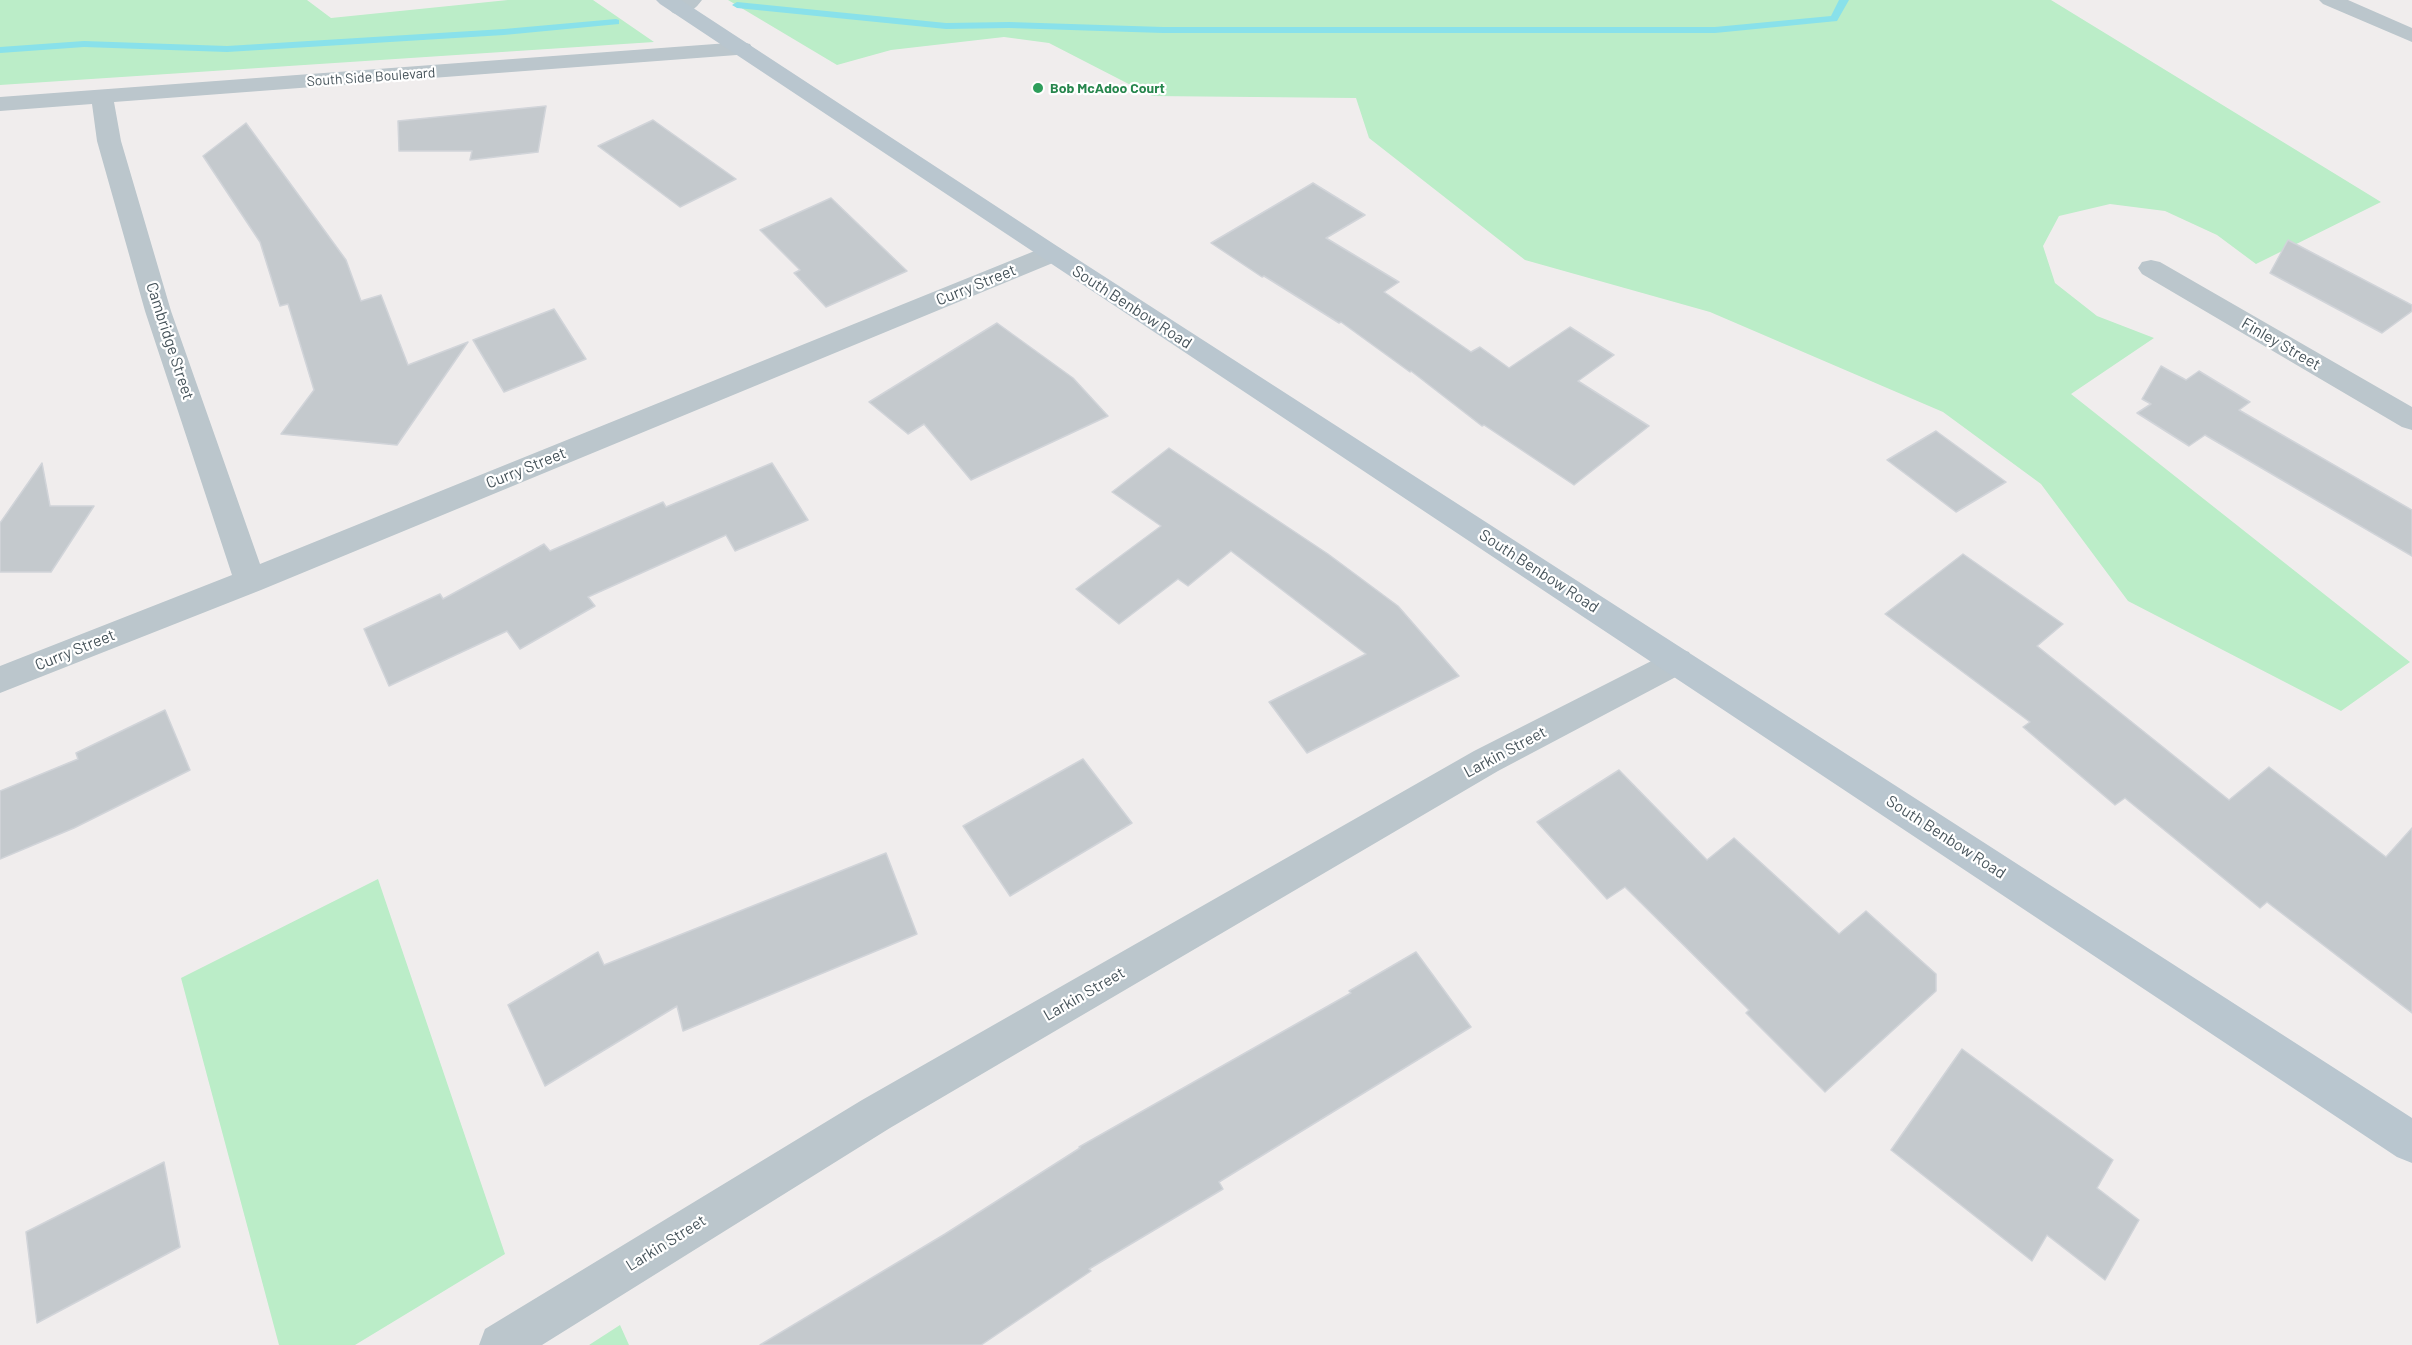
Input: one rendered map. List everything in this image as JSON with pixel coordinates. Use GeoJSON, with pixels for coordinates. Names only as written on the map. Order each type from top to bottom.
{"type":"FeatureCollection","features":[{"type":"Feature","properties":{"kind":"main road","name":"South Benbow Road"},"geometry":{"type":"LineString","coordinates":[[680,3],[742,49],[1051,254],[2412,1142]]}},
{"type":"Feature","properties":{"kind":"street"},"geometry":{"type":"LineString","coordinates":[[2330,0],[2412,36]]}},
{"type":"Feature","properties":{"kind":"street","name":"South Side Boulevard"},"geometry":{"type":"LineString","coordinates":[[0,104],[742,49]]}},
{"type":"Feature","properties":{"kind":"street","name":"Cambridge Street"},"geometry":{"type":"LineString","coordinates":[[102,98],[109,141],[158,311],[250,581]]}},
{"type":"Feature","properties":{"kind":"street","name":"Curry Street"},"geometry":{"type":"LineString","coordinates":[[0,680],[250,581],[1051,254]]}},
{"type":"Feature","properties":{"kind":"street","name":"Finley Street"},"geometry":{"type":"LineString","coordinates":[[2151,268],[2412,420]]}},
{"type":"Feature","properties":{"kind":"street","name":"Larkin Street"},"geometry":{"type":"LineString","coordinates":[[501,1345],[876,1114],[1486,761],[1677,661]]}},
{"type":"Feature","properties":{"kind":"green space"},"geometry":{"type":"Polygon","coordinates":[[[0,0],[307,0],[331,18],[508,0],[593,0],[654,42],[0,85],[0,0]]]}},
{"type":"Feature","properties":{"kind":"green space"},"geometry":{"type":"Polygon","coordinates":[[[728,0],[2051,0],[2381,202],[2256,264],[2217,235],[2165,211],[2110,204],[2059,216],[2043,246],[2055,283],[2097,316],[2154,338],[2071,394],[2410,662],[2341,711],[2128,601],[2041,484],[1943,412],[1710,312],[1525,260],[1369,138],[1356,98],[1152,96],[1049,43],[1004,37],[891,50],[837,65],[728,0]]]}},
{"type":"Feature","properties":{"kind":"green space"},"geometry":{"type":"Polygon","coordinates":[[[378,879],[505,1254],[355,1345],[279,1345],[181,978],[378,879]]]}},
{"type":"Feature","properties":{"kind":"green space"},"geometry":{"type":"Polygon","coordinates":[[[620,1325],[629,1345],[589,1345],[620,1325]]]}},
{"type":"Feature","properties":{"kind":"building"},"geometry":{"type":"Polygon","coordinates":[[[546,106],[538,152],[470,160],[472,151],[399,151],[398,121],[546,106]]]}},
{"type":"Feature","properties":{"kind":"building"},"geometry":{"type":"Polygon","coordinates":[[[653,120],[736,179],[680,207],[598,146],[653,120]]]}},
{"type":"Feature","properties":{"kind":"building"},"geometry":{"type":"Polygon","coordinates":[[[246,123],[346,260],[361,301],[381,295],[408,365],[468,342],[397,445],[281,434],[314,390],[288,304],[280,306],[260,242],[203,156],[246,123]]]}},
{"type":"Feature","properties":{"kind":"building"},"geometry":{"type":"Polygon","coordinates":[[[1313,183],[1365,215],[1326,238],[1399,282],[1384,292],[1471,352],[1480,347],[1509,368],[1570,327],[1614,355],[1578,381],[1649,426],[1574,485],[1484,425],[1482,426],[1411,371],[1341,322],[1339,323],[1264,276],[1262,277],[1211,243],[1313,183]]]}},
{"type":"Feature","properties":{"kind":"building"},"geometry":{"type":"Polygon","coordinates":[[[831,198],[907,271],[826,307],[794,273],[800,270],[760,230],[831,198]]]}},
{"type":"Feature","properties":{"kind":"building"},"geometry":{"type":"Polygon","coordinates":[[[2288,240],[2412,305],[2412,311],[2382,333],[2270,273],[2288,240]]]}},
{"type":"Feature","properties":{"kind":"building"},"geometry":{"type":"Polygon","coordinates":[[[554,309],[586,359],[504,392],[473,340],[554,309]]]}},
{"type":"Feature","properties":{"kind":"building"},"geometry":{"type":"Polygon","coordinates":[[[997,323],[1073,378],[1108,416],[971,480],[924,424],[908,434],[869,402],[997,323]]]}},
{"type":"Feature","properties":{"kind":"building"},"geometry":{"type":"Polygon","coordinates":[[[2161,366],[2186,380],[2199,371],[2250,402],[2239,410],[2412,510],[2412,556],[2205,435],[2189,446],[2137,413],[2151,404],[2142,399],[2161,366]]]}},
{"type":"Feature","properties":{"kind":"building"},"geometry":{"type":"Polygon","coordinates":[[[1936,431],[2006,482],[1956,512],[1887,460],[1936,431]]]}},
{"type":"Feature","properties":{"kind":"building"},"geometry":{"type":"Polygon","coordinates":[[[1169,448],[1328,554],[1398,606],[1459,676],[1307,753],[1269,702],[1366,654],[1231,551],[1188,586],[1178,579],[1119,624],[1076,589],[1161,526],[1112,492],[1169,448]]]}},
{"type":"Feature","properties":{"kind":"building"},"geometry":{"type":"Polygon","coordinates":[[[42,463],[50,506],[94,506],[51,572],[0,572],[0,523],[42,463]]]}},
{"type":"Feature","properties":{"kind":"building"},"geometry":{"type":"Polygon","coordinates":[[[772,463],[808,520],[735,551],[726,535],[588,597],[595,606],[520,649],[507,631],[389,686],[364,629],[440,594],[443,599],[544,544],[550,551],[663,502],[666,507],[772,463]]]}},
{"type":"Feature","properties":{"kind":"building"},"geometry":{"type":"Polygon","coordinates":[[[1963,554],[2063,624],[2037,646],[2229,800],[2269,767],[2386,857],[2412,828],[2412,1013],[2267,902],[2260,908],[2125,798],[2115,805],[2023,727],[2030,722],[1885,614],[1963,554]]]}},
{"type":"Feature","properties":{"kind":"building"},"geometry":{"type":"Polygon","coordinates":[[[165,710],[190,770],[74,828],[0,859],[0,791],[78,759],[76,753],[165,710]]]}},
{"type":"Feature","properties":{"kind":"building"},"geometry":{"type":"Polygon","coordinates":[[[1083,759],[1132,823],[1010,896],[963,826],[1083,759]]]}},
{"type":"Feature","properties":{"kind":"building"},"geometry":{"type":"Polygon","coordinates":[[[1619,770],[1707,860],[1734,838],[1839,934],[1866,911],[1936,974],[1936,991],[1825,1092],[1746,1013],[1749,1010],[1625,887],[1607,899],[1537,822],[1619,770]]]}},
{"type":"Feature","properties":{"kind":"building"},"geometry":{"type":"Polygon","coordinates":[[[886,853],[917,934],[683,1031],[677,1006],[545,1086],[508,1005],[598,952],[604,965],[886,853]]]}},
{"type":"Feature","properties":{"kind":"building"},"geometry":{"type":"Polygon","coordinates":[[[1416,952],[1471,1027],[1219,1182],[1223,1189],[1089,1269],[1091,1271],[981,1345],[760,1345],[945,1234],[1079,1147],[1351,993],[1349,991],[1416,952]]]}},
{"type":"Feature","properties":{"kind":"building"},"geometry":{"type":"Polygon","coordinates":[[[1962,1049],[2113,1160],[2097,1188],[2139,1220],[2105,1280],[2047,1235],[2032,1261],[1891,1150],[1962,1049]]]}},
{"type":"Feature","properties":{"kind":"building"},"geometry":{"type":"Polygon","coordinates":[[[164,1162],[180,1247],[37,1323],[26,1232],[164,1162]]]}},
{"type":"Feature","properties":{"kind":"waterway"},"geometry":{"type":"LineString","coordinates":[[737,5],[946,26],[1009,25],[1163,30],[1715,30],[1834,19],[1844,0]]}},
{"type":"Feature","properties":{"kind":"waterway"},"geometry":{"type":"LineString","coordinates":[[0,50],[84,44],[227,49],[504,32],[616,22]]}},
{"type":"Feature","properties":{"kind":"place","name":"Bob McAdoo Court"},"geometry":{"type":"Point","coordinates":[1038,88]}}]}
